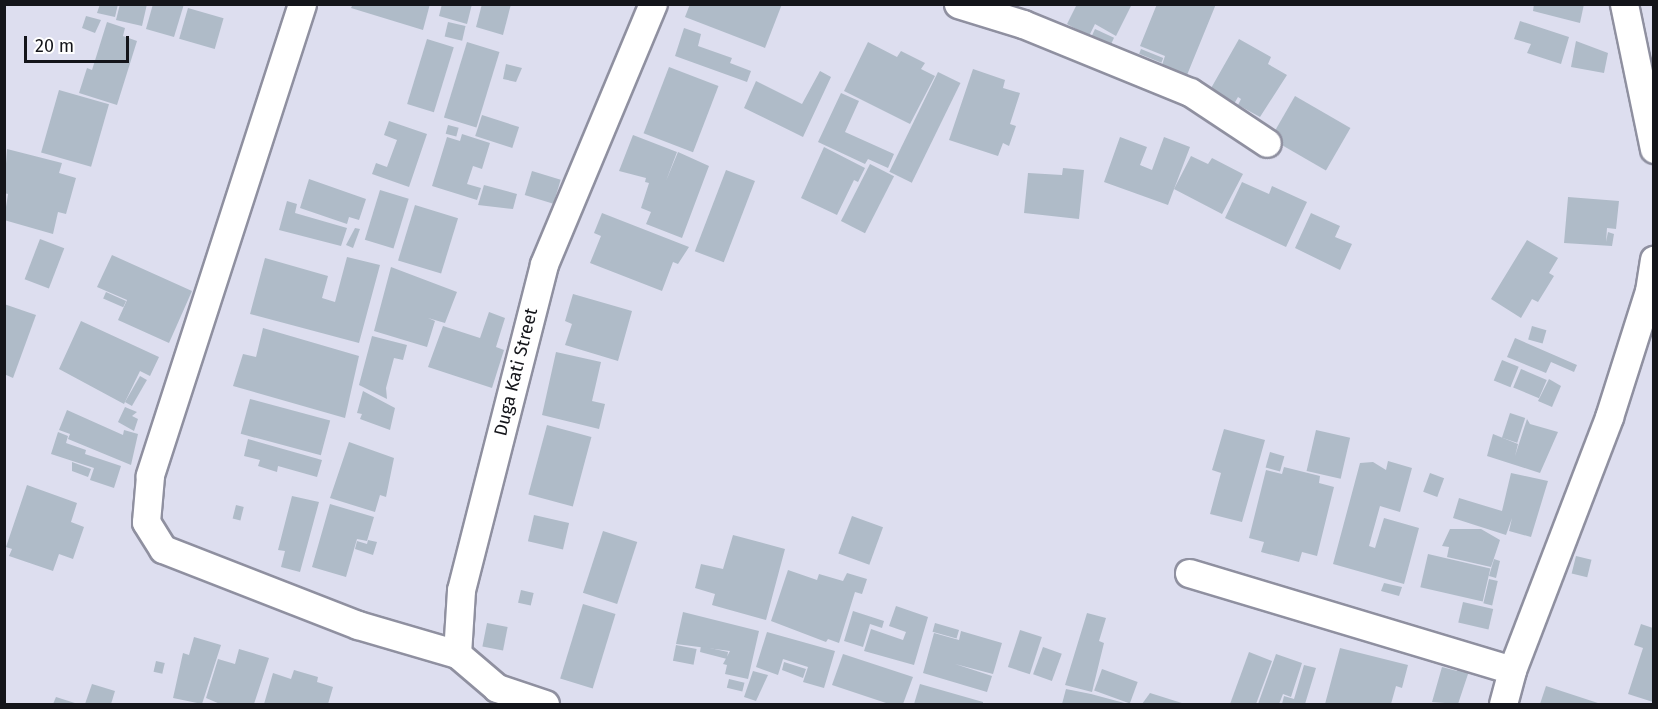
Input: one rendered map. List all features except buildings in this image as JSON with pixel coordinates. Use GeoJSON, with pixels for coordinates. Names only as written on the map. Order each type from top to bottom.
{"type":"FeatureCollection","features":[{"type":"Feature","properties":{"kind":"street"},"geometry":{"type":"LineString","coordinates":[[302,4],[150,476],[146,522],[163,549],[358,625],[457,654],[497,688],[545,705]]}},
{"type":"Feature","properties":{"kind":"street","name":"Duga Kati Street"},"geometry":{"type":"LineString","coordinates":[[457,654],[461,590],[544,264],[653,4]]}},
{"type":"Feature","properties":{"kind":"street"},"geometry":{"type":"LineString","coordinates":[[958,4],[1023,24],[1190,92],[1267,143]]}},
{"type":"Feature","properties":{"kind":"street"},"geometry":{"type":"LineString","coordinates":[[1624,4],[1653,149]]}},
{"type":"Feature","properties":{"kind":"street"},"geometry":{"type":"LineString","coordinates":[[1503,705],[1512,670],[1609,417],[1649,291],[1653,259]]}},
{"type":"Feature","properties":{"kind":"street"},"geometry":{"type":"LineString","coordinates":[[1189,573],[1512,670]]}}]}
